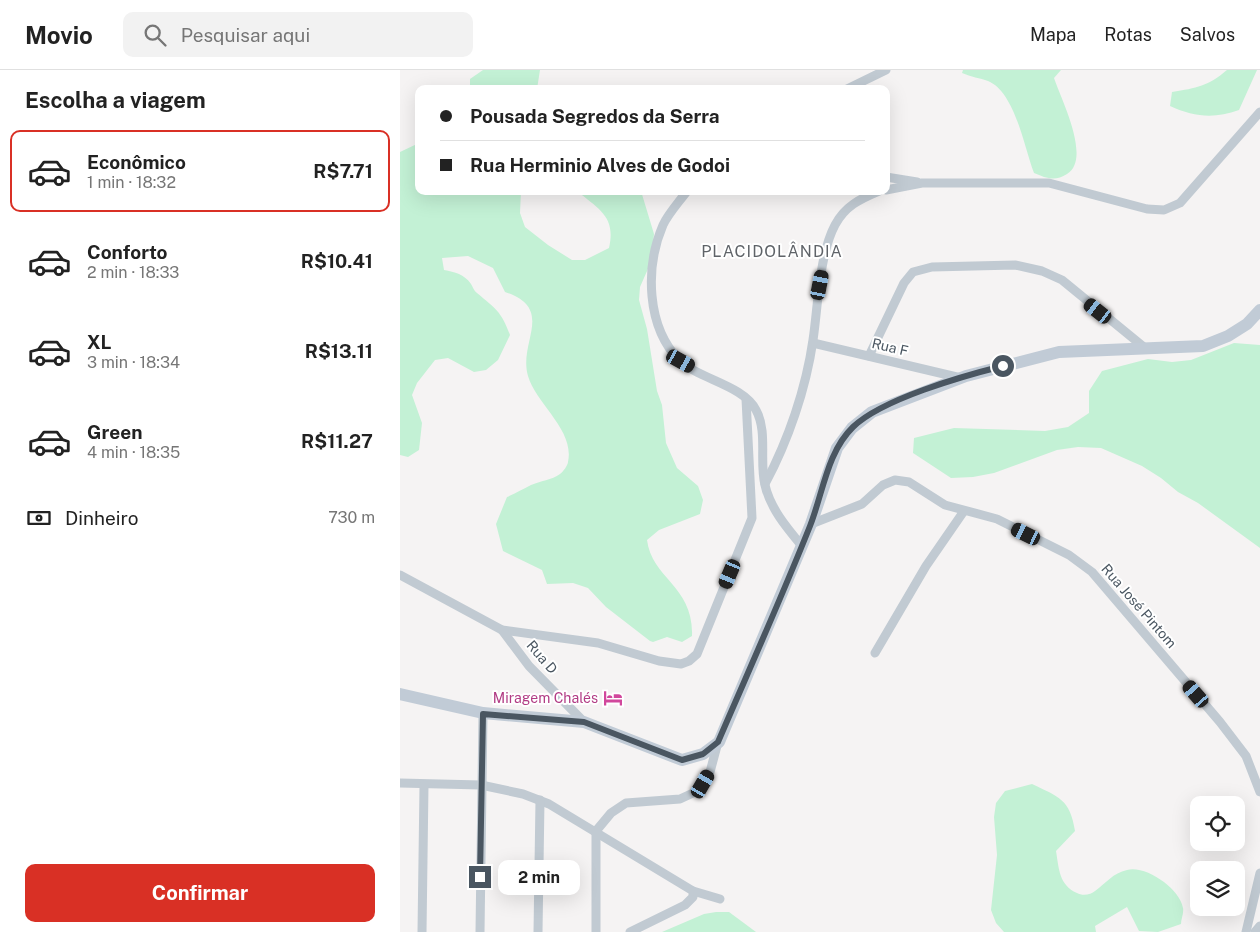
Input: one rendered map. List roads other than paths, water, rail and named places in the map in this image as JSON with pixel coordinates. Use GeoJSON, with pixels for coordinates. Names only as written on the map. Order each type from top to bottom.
{"type":"FeatureCollection","features":[{"type":"Feature","properties":{"kind":"street"},"geometry":{"type":"LineString","coordinates":[[855,85],[886,70]]}},
{"type":"Feature","properties":{"kind":"street"},"geometry":{"type":"LineString","coordinates":[[890,178],[922,184],[1049,184],[1102,198],[1164,210],[1180,203],[1260,112]]}},
{"type":"Feature","properties":{"kind":"street"},"geometry":{"type":"LineString","coordinates":[[890,189],[922,184]]}},
{"type":"Feature","properties":{"kind":"street"},"geometry":{"type":"LineString","coordinates":[[683,195],[663,224],[650,270],[654,308],[663,336],[681,361],[746,399],[756,410],[762,436],[765,485],[780,520],[802,546]]}},
{"type":"Feature","properties":{"kind":"street"},"geometry":{"type":"LineString","coordinates":[[765,485],[780,456],[795,414],[813,343],[820,285],[835,225],[854,202],[870,195]]}},
{"type":"Feature","properties":{"kind":"street"},"geometry":{"type":"LineString","coordinates":[[868,356],[904,282],[914,272],[932,267],[1015,265],[1042,271],[1062,280],[1145,348]]}},
{"type":"Feature","properties":{"kind":"street"},"geometry":{"type":"LineString","coordinates":[[596,932],[596,831],[611,812],[626,803],[680,799],[693,794],[703,784],[710,772],[718,742],[802,546],[837,448],[852,428],[872,412],[961,378],[1058,352],[1203,346],[1228,336],[1247,324],[1260,310]]}},
{"type":"Feature","properties":{"kind":"street","name":"Rua F"},"geometry":{"type":"LineString","coordinates":[[813,343],[961,378]]}},
{"type":"Feature","properties":{"kind":"street"},"geometry":{"type":"LineString","coordinates":[[400,575],[502,630],[598,643],[659,661],[681,664],[689,662],[697,654],[752,518],[746,399]]}},
{"type":"Feature","properties":{"kind":"street","name":"Rua José Pintom"},"geometry":{"type":"LineString","coordinates":[[810,524],[862,504],[883,485],[895,480],[909,482],[945,505],[997,519],[1069,555],[1092,572],[1220,722],[1246,756],[1260,792]]}},
{"type":"Feature","properties":{"kind":"street"},"geometry":{"type":"LineString","coordinates":[[874,653],[926,566],[964,510]]}},
{"type":"Feature","properties":{"kind":"street","name":"Rua D"},"geometry":{"type":"LineString","coordinates":[[502,630],[529,666],[584,722]]}},
{"type":"Feature","properties":{"kind":"street"},"geometry":{"type":"LineString","coordinates":[[400,694],[483,714],[584,722],[682,760],[703,754],[718,742]]}},
{"type":"Feature","properties":{"kind":"street"},"geometry":{"type":"LineString","coordinates":[[480,932],[483,714]]}},
{"type":"Feature","properties":{"kind":"street"},"geometry":{"type":"LineString","coordinates":[[400,784],[481,785],[523,794],[540,800],[596,831],[693,891],[720,900]]}},
{"type":"Feature","properties":{"kind":"street"},"geometry":{"type":"LineString","coordinates":[[422,932],[424,785]]}},
{"type":"Feature","properties":{"kind":"street"},"geometry":{"type":"LineString","coordinates":[[538,932],[540,800]]}},
{"type":"Feature","properties":{"kind":"street"},"geometry":{"type":"LineString","coordinates":[[1246,932],[1260,873]]}},
{"type":"Feature","properties":{"kind":"street"},"geometry":{"type":"LineString","coordinates":[[630,932],[685,905],[693,897],[693,891]]}},
{"type":"Feature","properties":{"kind":"street"},"geometry":{"type":"LineString","coordinates":[[1255,932],[1260,926]]}},
{"type":"Feature","properties":{"kind":"place","name":"Miragem Chalés"},"geometry":{"type":"Point","coordinates":[613,698]}},
{"type":"Feature","properties":{"kind":"district","name":"PLACIDOLÂNDIA"},"geometry":{"type":"Point","coordinates":[772,251]}}]}
